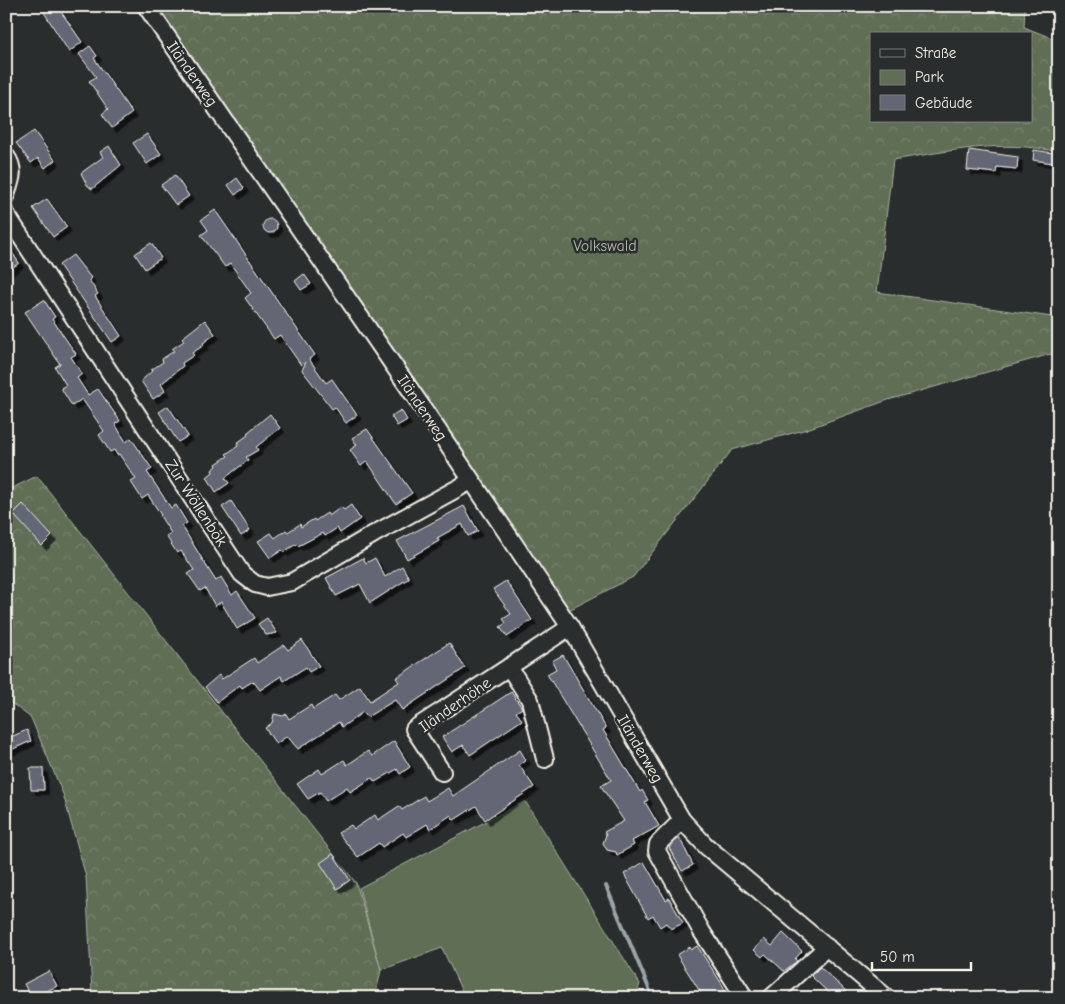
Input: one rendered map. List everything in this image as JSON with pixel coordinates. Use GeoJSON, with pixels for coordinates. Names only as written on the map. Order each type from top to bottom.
{"type":"FeatureCollection","features":[{"type":"Feature","properties":{"kind":"street","name":"Iländerweg"},"geometry":{"type":"LineString","coordinates":[[146,6],[570,627],[682,820],[706,846],[887,998]]}},
{"type":"Feature","properties":{"kind":"street"},"geometry":{"type":"LineString","coordinates":[[6,156],[13,166],[6,195]]}},
{"type":"Feature","properties":{"kind":"street","name":"Zur Wöllenbök"},"geometry":{"type":"LineString","coordinates":[[6,214],[242,574],[255,584],[267,587],[292,582],[374,534],[471,481]]}},
{"type":"Feature","properties":{"kind":"street","name":"Iländerhöhe"},"geometry":{"type":"LineString","coordinates":[[442,772],[414,729],[570,627]]}},
{"type":"Feature","properties":{"kind":"street","name":"Iländerhöhe"},"geometry":{"type":"LineString","coordinates":[[509,667],[530,700],[544,759]]}},
{"type":"Feature","properties":{"kind":"street"},"geometry":{"type":"LineString","coordinates":[[682,820],[658,844],[657,851],[702,932],[745,998]]}},
{"type":"Feature","properties":{"kind":"street"},"geometry":{"type":"LineString","coordinates":[[771,998],[827,947]]}},
{"type":"Feature","properties":{"kind":"green space","name":"Volkswald"},"geometry":{"type":"Polygon","coordinates":[[[146,6],[1025,6],[1024,27],[1059,41],[1059,152],[1038,148],[997,146],[955,150],[893,160],[877,292],[1059,318],[1059,358],[1051,354],[888,400],[807,429],[732,450],[633,577],[563,613],[146,6]]]}},
{"type":"Feature","properties":{"kind":"green space"},"geometry":{"type":"Polygon","coordinates":[[[37,476],[356,883],[381,970],[375,998],[89,998],[92,993],[86,877],[63,794],[31,718],[6,699],[6,491],[37,476]]]}},
{"type":"Feature","properties":{"kind":"green space"},"geometry":{"type":"Polygon","coordinates":[[[525,801],[640,984],[635,998],[465,998],[442,948],[381,970],[359,888],[525,801]]]}},
{"type":"Feature","properties":{"kind":"building"},"geometry":{"type":"Polygon","coordinates":[[[40,6],[57,6],[82,42],[69,52],[40,6]]]}},
{"type":"Feature","properties":{"kind":"building"},"geometry":{"type":"Polygon","coordinates":[[[90,46],[97,56],[94,58],[132,113],[112,128],[102,114],[108,109],[89,81],[96,77],[79,54],[90,46]]]}},
{"type":"Feature","properties":{"kind":"building"},"geometry":{"type":"Polygon","coordinates":[[[34,131],[55,160],[45,168],[38,158],[31,163],[16,143],[34,131]]]}},
{"type":"Feature","properties":{"kind":"building"},"geometry":{"type":"Polygon","coordinates":[[[147,134],[161,154],[147,164],[133,143],[147,134]]]}},
{"type":"Feature","properties":{"kind":"building"},"geometry":{"type":"Polygon","coordinates":[[[109,146],[121,165],[92,189],[87,185],[81,173],[103,157],[100,152],[109,146]]]}},
{"type":"Feature","properties":{"kind":"building"},"geometry":{"type":"Polygon","coordinates":[[[969,150],[1018,157],[1017,169],[997,167],[996,173],[967,170],[969,150]]]}},
{"type":"Feature","properties":{"kind":"building"},"geometry":{"type":"Polygon","coordinates":[[[1034,150],[1059,154],[1059,164],[1033,160],[1034,150]]]}},
{"type":"Feature","properties":{"kind":"building"},"geometry":{"type":"Polygon","coordinates":[[[175,175],[189,196],[176,205],[161,185],[175,175]]]}},
{"type":"Feature","properties":{"kind":"building"},"geometry":{"type":"Polygon","coordinates":[[[237,178],[244,188],[235,195],[228,185],[237,178]]]}},
{"type":"Feature","properties":{"kind":"building"},"geometry":{"type":"Polygon","coordinates":[[[47,199],[67,227],[53,237],[33,208],[47,199]]]}},
{"type":"Feature","properties":{"kind":"building"},"geometry":{"type":"Polygon","coordinates":[[[215,210],[315,355],[309,359],[326,383],[332,379],[357,415],[346,423],[335,407],[332,409],[302,370],[306,362],[301,365],[280,335],[274,339],[245,298],[251,293],[230,263],[225,267],[201,235],[208,230],[201,220],[215,210]]]}},
{"type":"Feature","properties":{"kind":"building"},"geometry":{"type":"Polygon","coordinates":[[[270,219],[275,221],[277,226],[275,231],[270,233],[265,231],[263,226],[265,221],[270,219]]]}},
{"type":"Feature","properties":{"kind":"building"},"geometry":{"type":"Polygon","coordinates":[[[6,243],[19,263],[6,272],[6,243]]]}},
{"type":"Feature","properties":{"kind":"building"},"geometry":{"type":"Polygon","coordinates":[[[151,243],[161,258],[145,269],[135,254],[151,243]]]}},
{"type":"Feature","properties":{"kind":"building"},"geometry":{"type":"Polygon","coordinates":[[[73,255],[91,278],[89,280],[98,294],[95,296],[121,336],[112,342],[59,265],[73,255]]]}},
{"type":"Feature","properties":{"kind":"building"},"geometry":{"type":"Polygon","coordinates":[[[304,274],[311,284],[301,290],[295,281],[304,274]]]}},
{"type":"Feature","properties":{"kind":"building"},"geometry":{"type":"Polygon","coordinates":[[[44,300],[55,317],[52,319],[76,354],[71,357],[82,374],[77,378],[88,395],[98,389],[120,421],[115,424],[126,442],[131,438],[152,469],[147,472],[171,508],[176,505],[187,523],[182,526],[216,581],[221,577],[232,595],[237,591],[255,618],[237,629],[221,602],[215,606],[205,588],[200,591],[188,574],[194,570],[181,551],[177,553],[166,536],[171,533],[161,515],[148,495],[142,499],[131,482],[136,479],[119,454],[117,455],[114,450],[110,452],[99,435],[104,431],[82,399],[72,406],[61,388],[66,385],[55,367],[60,364],[25,312],[44,300]]]}},
{"type":"Feature","properties":{"kind":"building"},"geometry":{"type":"Polygon","coordinates":[[[205,320],[215,334],[192,353],[194,355],[182,363],[183,366],[161,384],[165,391],[153,399],[141,381],[151,370],[163,362],[162,359],[174,351],[172,349],[184,341],[182,338],[205,320]]]}},
{"type":"Feature","properties":{"kind":"building"},"geometry":{"type":"Polygon","coordinates":[[[168,406],[188,436],[178,442],[159,412],[168,406]]]}},
{"type":"Feature","properties":{"kind":"building"},"geometry":{"type":"Polygon","coordinates":[[[401,410],[407,420],[397,426],[391,416],[401,410]]]}},
{"type":"Feature","properties":{"kind":"building"},"geometry":{"type":"Polygon","coordinates":[[[270,414],[280,428],[256,447],[258,450],[246,457],[248,460],[225,478],[229,483],[216,492],[207,477],[213,472],[212,470],[217,466],[216,464],[228,456],[226,454],[238,446],[237,443],[248,435],[247,433],[270,414]]]}},
{"type":"Feature","properties":{"kind":"building"},"geometry":{"type":"Polygon","coordinates":[[[367,429],[412,493],[396,504],[367,461],[361,466],[350,450],[357,445],[352,438],[367,429]]]}},
{"type":"Feature","properties":{"kind":"building"},"geometry":{"type":"Polygon","coordinates":[[[231,501],[250,530],[241,536],[222,507],[231,501]]]}},
{"type":"Feature","properties":{"kind":"building"},"geometry":{"type":"Polygon","coordinates":[[[23,504],[52,536],[42,546],[13,514],[23,504]]]}},
{"type":"Feature","properties":{"kind":"building"},"geometry":{"type":"Polygon","coordinates":[[[351,505],[360,519],[340,533],[337,528],[325,536],[323,533],[298,546],[296,544],[284,552],[282,550],[270,558],[258,541],[271,533],[275,538],[286,530],[288,532],[300,524],[301,527],[327,513],[329,516],[341,507],[344,510],[351,505]]]}},
{"type":"Feature","properties":{"kind":"building"},"geometry":{"type":"Polygon","coordinates":[[[464,506],[478,531],[468,536],[462,524],[437,538],[439,541],[407,559],[397,541],[464,506]]]}},
{"type":"Feature","properties":{"kind":"building"},"geometry":{"type":"Polygon","coordinates":[[[363,558],[366,563],[375,558],[385,577],[402,566],[409,578],[370,603],[360,584],[336,596],[326,578],[363,558]]]}},
{"type":"Feature","properties":{"kind":"building"},"geometry":{"type":"Polygon","coordinates":[[[506,581],[532,620],[507,637],[500,627],[506,623],[503,619],[511,614],[493,589],[506,581]]]}},
{"type":"Feature","properties":{"kind":"building"},"geometry":{"type":"Polygon","coordinates":[[[267,618],[277,633],[266,635],[258,624],[267,618]]]}},
{"type":"Feature","properties":{"kind":"building"},"geometry":{"type":"Polygon","coordinates":[[[302,640],[319,666],[309,672],[306,667],[284,681],[281,676],[260,690],[253,681],[242,688],[240,685],[217,702],[205,687],[219,675],[222,679],[254,658],[257,663],[284,645],[288,650],[302,640]]]}},
{"type":"Feature","properties":{"kind":"building"},"geometry":{"type":"Polygon","coordinates":[[[449,643],[465,668],[402,710],[395,700],[367,717],[363,712],[342,727],[339,722],[298,749],[287,736],[276,744],[265,728],[272,723],[274,714],[283,716],[286,714],[289,719],[311,705],[313,709],[335,695],[339,700],[360,686],[370,701],[399,682],[396,678],[449,643]]]}},
{"type":"Feature","properties":{"kind":"building"},"geometry":{"type":"Polygon","coordinates":[[[563,655],[606,728],[603,730],[640,792],[642,790],[648,800],[645,802],[659,826],[632,841],[634,845],[617,855],[616,852],[607,850],[603,843],[606,835],[604,832],[624,821],[601,786],[611,780],[547,674],[556,669],[552,661],[563,655]]]}},
{"type":"Feature","properties":{"kind":"building"},"geometry":{"type":"Polygon","coordinates":[[[511,692],[522,708],[516,712],[522,720],[470,755],[463,745],[452,752],[442,737],[511,692]]]}},
{"type":"Feature","properties":{"kind":"building"},"geometry":{"type":"Polygon","coordinates":[[[27,730],[31,741],[6,752],[6,739],[27,730]]]}},
{"type":"Feature","properties":{"kind":"building"},"geometry":{"type":"Polygon","coordinates":[[[394,741],[410,767],[400,774],[397,769],[375,782],[372,778],[350,792],[347,787],[326,801],[320,792],[308,799],[297,784],[319,769],[322,774],[344,760],[347,765],[368,751],[372,756],[394,741]]]}},
{"type":"Feature","properties":{"kind":"building"},"geometry":{"type":"Polygon","coordinates":[[[520,750],[526,760],[519,765],[534,787],[485,820],[476,806],[454,820],[451,815],[430,829],[427,824],[406,837],[403,833],[382,847],[379,843],[358,857],[338,833],[351,825],[354,829],[375,815],[378,820],[399,806],[402,810],[424,796],[427,801],[448,788],[453,796],[520,750]]]}},
{"type":"Feature","properties":{"kind":"building"},"geometry":{"type":"Polygon","coordinates":[[[30,768],[43,768],[44,790],[31,790],[30,768]]]}},
{"type":"Feature","properties":{"kind":"building"},"geometry":{"type":"Polygon","coordinates":[[[679,837],[693,865],[682,871],[669,848],[679,837]]]}},
{"type":"Feature","properties":{"kind":"building"},"geometry":{"type":"Polygon","coordinates":[[[333,854],[350,880],[337,889],[320,863],[333,854]]]}},
{"type":"Feature","properties":{"kind":"building"},"geometry":{"type":"Polygon","coordinates":[[[644,862],[666,900],[669,898],[683,923],[671,929],[666,923],[660,927],[653,915],[648,918],[624,874],[644,862]]]}},
{"type":"Feature","properties":{"kind":"building"},"geometry":{"type":"Polygon","coordinates":[[[783,933],[802,951],[795,959],[797,961],[784,971],[765,954],[762,957],[754,950],[764,939],[772,946],[783,933]]]}},
{"type":"Feature","properties":{"kind":"building"},"geometry":{"type":"Polygon","coordinates":[[[697,946],[730,998],[704,998],[677,955],[690,947],[691,950],[697,946]]]}},
{"type":"Feature","properties":{"kind":"building"},"geometry":{"type":"Polygon","coordinates":[[[820,967],[846,991],[840,998],[834,998],[811,976],[820,967]]]}},
{"type":"Feature","properties":{"kind":"building"},"geometry":{"type":"Polygon","coordinates":[[[49,971],[57,986],[41,994],[43,998],[31,998],[24,984],[49,971]]]}},
{"type":"Feature","properties":{"kind":"waterway"},"geometry":{"type":"LineString","coordinates":[[606,886],[653,998]]}}]}
